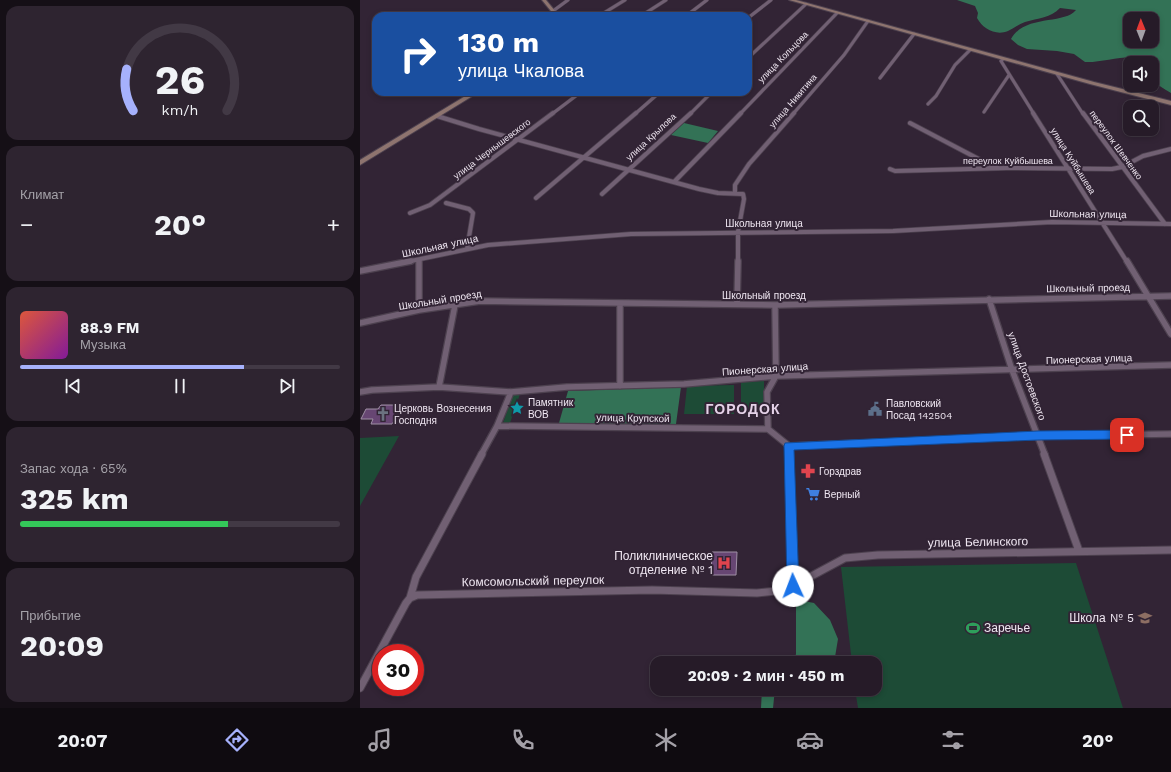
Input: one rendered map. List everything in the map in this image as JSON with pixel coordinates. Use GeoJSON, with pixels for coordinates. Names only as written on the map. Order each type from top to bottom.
{"type":"FeatureCollection","features":[{"type":"Feature","properties":{"kind":"street"},"geometry":{"type":"LineString","coordinates":[[544,0],[553,11],[568,0]]}},
{"type":"Feature","properties":{"kind":"street"},"geometry":{"type":"LineString","coordinates":[[606,12],[625,0]]}},
{"type":"Feature","properties":{"kind":"street"},"geometry":{"type":"LineString","coordinates":[[647,12],[666,0]]}},
{"type":"Feature","properties":{"kind":"street"},"geometry":{"type":"LineString","coordinates":[[691,12],[707,0]]}},
{"type":"Feature","properties":{"kind":"street"},"geometry":{"type":"LineString","coordinates":[[752,15],[771,0]]}},
{"type":"Feature","properties":{"kind":"street"},"geometry":{"type":"LineString","coordinates":[[791,0],[1057,74],[1171,103]]}},
{"type":"Feature","properties":{"kind":"street"},"geometry":{"type":"LineString","coordinates":[[752,54],[806,4]]}},
{"type":"Feature","properties":{"kind":"street","name":"улица Кольцова"},"geometry":{"type":"LineString","coordinates":[[675,181],[837,13]]}},
{"type":"Feature","properties":{"kind":"street","name":"улица Никитина"},"geometry":{"type":"LineString","coordinates":[[735,193],[735,185],[749,164],[844,55],[868,22]]}},
{"type":"Feature","properties":{"kind":"street"},"geometry":{"type":"LineString","coordinates":[[880,78],[914,34]]}},
{"type":"Feature","properties":{"kind":"street"},"geometry":{"type":"LineString","coordinates":[[928,104],[936,96],[955,66],[970,50]]}},
{"type":"Feature","properties":{"kind":"street","name":"улица Куйбышева"},"geometry":{"type":"LineString","coordinates":[[1003,59],[1003,65],[1009,75],[1104,224],[1171,334]]}},
{"type":"Feature","properties":{"kind":"street","name":"переулок Шевченко"},"geometry":{"type":"LineString","coordinates":[[1057,74],[1073,99],[1165,224]]}},
{"type":"Feature","properties":{"kind":"street"},"geometry":{"type":"LineString","coordinates":[[984,112],[1009,75]]}},
{"type":"Feature","properties":{"kind":"street"},"geometry":{"type":"LineString","coordinates":[[360,163],[470,96]]}},
{"type":"Feature","properties":{"kind":"street","name":"улица Чернышевского"},"geometry":{"type":"LineString","coordinates":[[410,213],[430,205],[576,96]]}},
{"type":"Feature","properties":{"kind":"street"},"geometry":{"type":"LineString","coordinates":[[536,198],[655,96]]}},
{"type":"Feature","properties":{"kind":"street","name":"улица Крылова"},"geometry":{"type":"LineString","coordinates":[[602,194],[660,142],[708,96]]}},
{"type":"Feature","properties":{"kind":"street"},"geometry":{"type":"LineString","coordinates":[[437,116],[479,129],[718,193],[743,194],[744,199],[738,232],[737,304]]}},
{"type":"Feature","properties":{"kind":"street"},"geometry":{"type":"LineString","coordinates":[[910,123],[992,166],[1007,168]]}},
{"type":"Feature","properties":{"kind":"street","name":"переулок Куйбышева"},"geometry":{"type":"LineString","coordinates":[[890,169],[895,171],[1007,168],[1112,169],[1122,167],[1143,156],[1171,149]]}},
{"type":"Feature","properties":{"kind":"street"},"geometry":{"type":"LineString","coordinates":[[446,203],[469,209],[473,213],[467,250]]}},
{"type":"Feature","properties":{"kind":"street","name":"Школьная улица"},"geometry":{"type":"LineString","coordinates":[[360,270],[509,242],[630,234],[893,231],[1052,222],[1171,224]]}},
{"type":"Feature","properties":{"kind":"street"},"geometry":{"type":"LineString","coordinates":[[419,260],[419,310]]}},
{"type":"Feature","properties":{"kind":"street","name":"Школьный проезд"},"geometry":{"type":"LineString","coordinates":[[360,323],[419,310],[480,301],[775,305],[1171,296]]}},
{"type":"Feature","properties":{"kind":"street","name":"улица Достоевского"},"geometry":{"type":"LineString","coordinates":[[989,299],[1012,370],[1038,436],[1079,551]]}},
{"type":"Feature","properties":{"kind":"street"},"geometry":{"type":"LineString","coordinates":[[620,303],[620,386]]}},
{"type":"Feature","properties":{"kind":"street"},"geometry":{"type":"LineString","coordinates":[[439,387],[455,305]]}},
{"type":"Feature","properties":{"kind":"street"},"geometry":{"type":"LineString","coordinates":[[775,305],[776,376],[767,392],[768,429],[789,446],[1038,436],[1171,434]]}},
{"type":"Feature","properties":{"kind":"street","name":"Пионерская улица"},"geometry":{"type":"LineString","coordinates":[[360,392],[439,387],[511,392],[567,387],[684,384],[776,376],[1171,365]]}},
{"type":"Feature","properties":{"kind":"street"},"geometry":{"type":"LineString","coordinates":[[360,688],[406,603],[414,596],[416,577],[497,426],[511,392]]}},
{"type":"Feature","properties":{"kind":"street","name":"улица Крупской"},"geometry":{"type":"LineString","coordinates":[[497,426],[768,429]]}},
{"type":"Feature","properties":{"kind":"street"},"geometry":{"type":"LineString","coordinates":[[789,446],[793,586]]}},
{"type":"Feature","properties":{"kind":"street","name":"улица Белинского"},"geometry":{"type":"LineString","coordinates":[[793,586],[845,558],[878,555],[1171,550]]}},
{"type":"Feature","properties":{"kind":"street","name":"Комсомольский переулок"},"geometry":{"type":"LineString","coordinates":[[414,596],[652,590],[757,593],[776,591],[793,586]]}},
{"type":"Feature","properties":{"kind":"green space"},"geometry":{"type":"Polygon","coordinates":[[[957,0],[1171,0],[1171,93],[1159,85],[1159,56],[1123,56],[1123,58],[1085,62],[1074,54],[1027,49],[1018,45],[1011,39],[1017,31],[1025,26],[1070,15],[1076,10],[1060,8],[1053,14],[1025,22],[1008,31],[999,33],[986,28],[977,18],[978,13],[975,6],[957,0]]]}},
{"type":"Feature","properties":{"kind":"green space"},"geometry":{"type":"Polygon","coordinates":[[[684,123],[718,131],[708,143],[671,135],[684,123]]]}},
{"type":"Feature","properties":{"kind":"green space"},"geometry":{"type":"Polygon","coordinates":[[[764,381],[764,414],[741,415],[741,382],[764,381]]]}},
{"type":"Feature","properties":{"kind":"green space"},"geometry":{"type":"Polygon","coordinates":[[[734,385],[734,414],[684,414],[687,386],[734,385]]]}},
{"type":"Feature","properties":{"kind":"green space"},"geometry":{"type":"Polygon","coordinates":[[[681,387],[676,424],[559,423],[568,391],[681,387]]]}},
{"type":"Feature","properties":{"kind":"green space"},"geometry":{"type":"Polygon","coordinates":[[[513,394],[520,394],[510,423],[503,423],[513,394]]]}},
{"type":"Feature","properties":{"kind":"green space"},"geometry":{"type":"Polygon","coordinates":[[[399,436],[360,506],[360,438],[399,436]]]}},
{"type":"Feature","properties":{"kind":"green space","name":"Заречье"},"geometry":{"type":"Polygon","coordinates":[[[1076,563],[1123,708],[858,708],[856,696],[882,696],[882,656],[851,656],[841,567],[1076,563]]]}},
{"type":"Feature","properties":{"kind":"green space"},"geometry":{"type":"Polygon","coordinates":[[[804,601],[814,603],[830,620],[838,639],[835,656],[795,656],[796,603],[804,601]]]}},
{"type":"Feature","properties":{"kind":"green space"},"geometry":{"type":"Polygon","coordinates":[[[762,696],[774,696],[773,708],[761,708],[762,696]]]}},
{"type":"Feature","properties":{"kind":"building","name":"Церковь Вознесения Господня"},"geometry":{"type":"Polygon","coordinates":[[[381,405],[402,405],[400,408],[401,415],[395,419],[392,424],[371,424],[373,419],[361,419],[366,409],[378,409],[381,405]]]}},
{"type":"Feature","properties":{"kind":"building","name":"Поликлиническое отделение № 1"},"geometry":{"type":"Polygon","coordinates":[[[712,552],[737,552],[736,575],[711,575],[712,552]]]}},
{"type":"Feature","properties":{"kind":"place","name":"Памятник ВОВ"},"geometry":{"type":"Point","coordinates":[517,408]}},
{"type":"Feature","properties":{"kind":"place","name":"Павловский Посад 142504"},"geometry":{"type":"Point","coordinates":[875,409]}},
{"type":"Feature","properties":{"kind":"place","name":"Церковь Вознесения Господня"},"geometry":{"type":"Point","coordinates":[383,414]}},
{"type":"Feature","properties":{"kind":"place","name":"Горздрав"},"geometry":{"type":"Point","coordinates":[808,471]}},
{"type":"Feature","properties":{"kind":"place","name":"Верный"},"geometry":{"type":"Point","coordinates":[813,494]}},
{"type":"Feature","properties":{"kind":"place","name":"Поликлиническое отделение № 1"},"geometry":{"type":"Point","coordinates":[724,563]}},
{"type":"Feature","properties":{"kind":"place","name":"Школа № 5"},"geometry":{"type":"Point","coordinates":[1145,618]}},
{"type":"Feature","properties":{"kind":"place","name":"Заречье"},"geometry":{"type":"Point","coordinates":[973,628]}},
{"type":"Feature","properties":{"kind":"district","name":"ГОРОДОК"},"geometry":{"type":"Point","coordinates":[743,409]}},
{"type":"Feature","properties":{"kind":"route"},"geometry":{"type":"LineString","coordinates":[[793,586],[789,446],[1038,436],[1127,435]]}}]}
